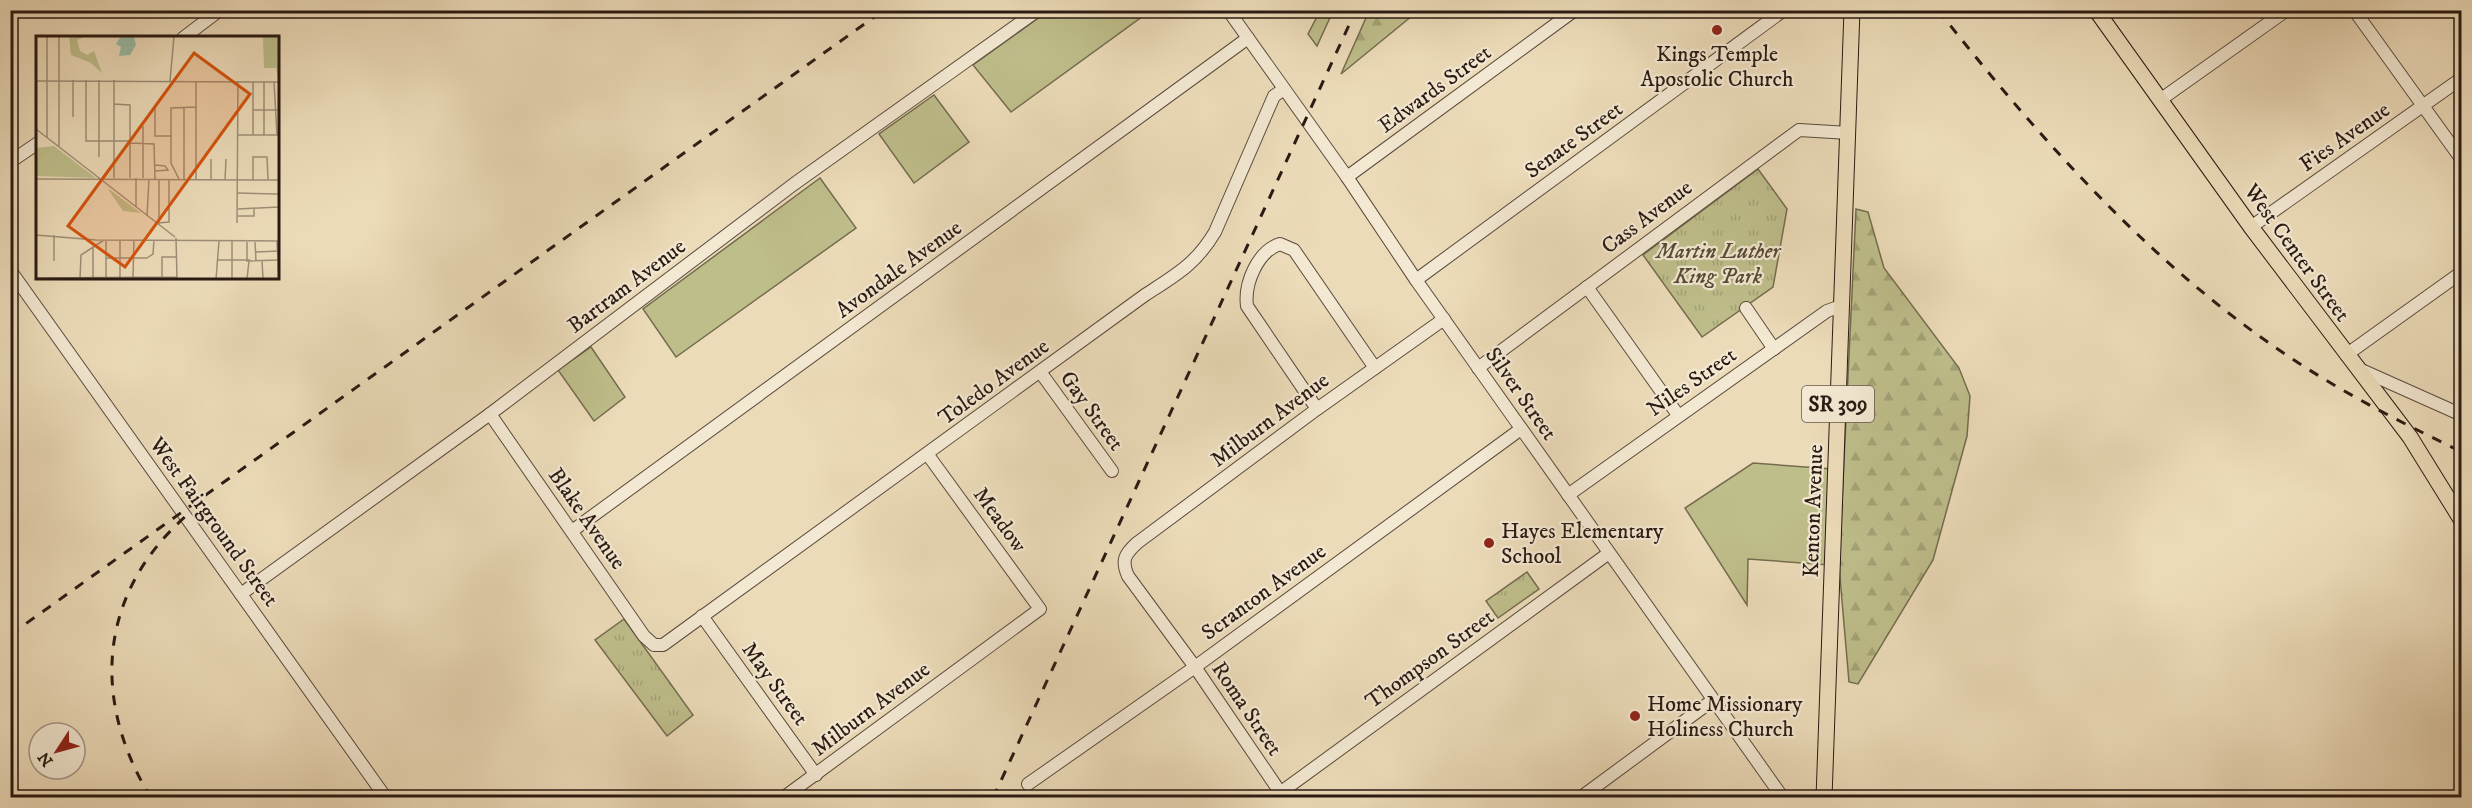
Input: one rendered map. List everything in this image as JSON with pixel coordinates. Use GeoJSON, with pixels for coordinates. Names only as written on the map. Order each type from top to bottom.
{"type":"FeatureCollection","features":[{"type":"Feature","properties":{"kind":"main road","name":"Kenton Avenue"},"geometry":{"type":"LineString","coordinates":[[1824,798],[1852,10]]}},
{"type":"Feature","properties":{"kind":"main road","name":"West Center Street"},"geometry":{"type":"LineString","coordinates":[[2096,10],[2251,227],[2421,452],[2462,521]]}},
{"type":"Feature","properties":{"kind":"street"},"geometry":{"type":"LineString","coordinates":[[186,36],[220,10]]}},
{"type":"Feature","properties":{"kind":"street","name":"Bartram Avenue"},"geometry":{"type":"LineString","coordinates":[[242,594],[490,414],[794,184],[1038,10]]}},
{"type":"Feature","properties":{"kind":"street","name":"Silver Street"},"geometry":{"type":"LineString","coordinates":[[1228,10],[1783,798]]}},
{"type":"Feature","properties":{"kind":"street","name":"Edwards Street"},"geometry":{"type":"LineString","coordinates":[[1347,177],[1575,10]]}},
{"type":"Feature","properties":{"kind":"street","name":"Senate Street"},"geometry":{"type":"LineString","coordinates":[[1416,280],[1784,10]]}},
{"type":"Feature","properties":{"kind":"street"},"geometry":{"type":"LineString","coordinates":[[2160,100],[2287,10]]}},
{"type":"Feature","properties":{"kind":"street"},"geometry":{"type":"LineString","coordinates":[[2354,10],[2462,160]]}},
{"type":"Feature","properties":{"kind":"street","name":"Avondale Avenue"},"geometry":{"type":"LineString","coordinates":[[572,531],[1248,38]]}},
{"type":"Feature","properties":{"kind":"street","name":"Fies Avenue"},"geometry":{"type":"LineString","coordinates":[[2251,227],[2462,78]]}},
{"type":"Feature","properties":{"kind":"street","name":"Toledo Avenue"},"geometry":{"type":"LineString","coordinates":[[654,645],[663,645],[669,641],[1041,373],[1145,295],[1186,268],[1204,251],[1215,232],[1274,96],[1284,89]]}},
{"type":"Feature","properties":{"kind":"street","name":"Cass Avenue"},"geometry":{"type":"LineString","coordinates":[[1478,368],[1799,129],[1849,133]]}},
{"type":"Feature","properties":{"kind":"street"},"geometry":{"type":"LineString","coordinates":[[10,162],[36,143]]}},
{"type":"Feature","properties":{"kind":"street"},"geometry":{"type":"LineString","coordinates":[[1317,409],[1247,306],[1245,292],[1256,265],[1269,248],[1280,244],[1294,250],[1375,368]]}},
{"type":"Feature","properties":{"kind":"street","name":"West Fairground Street"},"geometry":{"type":"LineString","coordinates":[[10,270],[386,798]]}},
{"type":"Feature","properties":{"kind":"street"},"geometry":{"type":"LineString","coordinates":[[2346,355],[2462,272]]}},
{"type":"Feature","properties":{"kind":"street"},"geometry":{"type":"LineString","coordinates":[[1587,287],[1678,415]]}},
{"type":"Feature","properties":{"kind":"street","name":"Niles Street"},"geometry":{"type":"LineString","coordinates":[[1568,495],[1827,311],[1841,306]]}},
{"type":"Feature","properties":{"kind":"street"},"geometry":{"type":"LineString","coordinates":[[1746,308],[1774,349]]}},
{"type":"Feature","properties":{"kind":"street","name":"Milburn Avenue"},"geometry":{"type":"LineString","coordinates":[[1124,558],[1137,543],[1317,409],[1444,319]]}},
{"type":"Feature","properties":{"kind":"street"},"geometry":{"type":"LineString","coordinates":[[2356,368],[2462,415]]}},
{"type":"Feature","properties":{"kind":"street","name":"Gay Street"},"geometry":{"type":"LineString","coordinates":[[1041,373],[1112,471]]}},
{"type":"Feature","properties":{"kind":"street","name":"Blake Avenue"},"geometry":{"type":"LineString","coordinates":[[490,414],[644,636],[654,645]]}},
{"type":"Feature","properties":{"kind":"street","name":"Scranton Avenue"},"geometry":{"type":"LineString","coordinates":[[1028,784],[1195,667],[1521,429]]}},
{"type":"Feature","properties":{"kind":"street","name":"Meadow"},"geometry":{"type":"LineString","coordinates":[[928,455],[1040,609]]}},
{"type":"Feature","properties":{"kind":"street","name":"Thompson Street"},"geometry":{"type":"LineString","coordinates":[[1277,795],[1609,553]]}},
{"type":"Feature","properties":{"kind":"street","name":"Roma Street"},"geometry":{"type":"LineString","coordinates":[[1124,558],[1128,576],[1195,667],[1277,795]]}},
{"type":"Feature","properties":{"kind":"street","name":"Milburn Avenue"},"geometry":{"type":"LineString","coordinates":[[783,798],[1040,609]]}},
{"type":"Feature","properties":{"kind":"street","name":"May Street"},"geometry":{"type":"LineString","coordinates":[[702,616],[816,775]]}},
{"type":"Feature","properties":{"kind":"street"},"geometry":{"type":"LineString","coordinates":[[1580,798],[1713,700]]}},
{"type":"Feature","properties":{"kind":"green space"},"geometry":{"type":"Polygon","coordinates":[[[1048,11],[1139,11],[1143,16],[1011,112],[973,65],[1048,11]]]}},
{"type":"Feature","properties":{"kind":"green space"},"geometry":{"type":"Polygon","coordinates":[[[1320,11],[1333,11],[1317,46],[1308,34],[1320,11]]]}},
{"type":"Feature","properties":{"kind":"green space"},"geometry":{"type":"Polygon","coordinates":[[[1369,11],[1418,11],[1341,74],[1369,11]]]}},
{"type":"Feature","properties":{"kind":"green space"},"geometry":{"type":"Polygon","coordinates":[[[934,95],[969,142],[914,183],[879,134],[934,95]]]}},
{"type":"Feature","properties":{"kind":"green space","name":"Martin Luther King Park"},"geometry":{"type":"Polygon","coordinates":[[[1758,169],[1787,209],[1773,287],[1702,337],[1643,255],[1758,169]]]}},
{"type":"Feature","properties":{"kind":"green space"},"geometry":{"type":"Polygon","coordinates":[[[820,178],[856,228],[676,357],[643,309],[820,178]]]}},
{"type":"Feature","properties":{"kind":"green space"},"geometry":{"type":"Polygon","coordinates":[[[1856,209],[1868,212],[1884,268],[1959,368],[1970,396],[1967,436],[1933,560],[1858,684],[1849,682],[1839,566],[1856,209]]]}},
{"type":"Feature","properties":{"kind":"green space"},"geometry":{"type":"Polygon","coordinates":[[[591,347],[625,397],[594,421],[558,370],[591,347]]]}},
{"type":"Feature","properties":{"kind":"green space"},"geometry":{"type":"Polygon","coordinates":[[[1753,463],[1832,469],[1829,565],[1748,559],[1747,605],[1685,508],[1753,463]]]}},
{"type":"Feature","properties":{"kind":"green space"},"geometry":{"type":"Polygon","coordinates":[[[1527,572],[1539,589],[1498,618],[1486,601],[1527,572]]]}},
{"type":"Feature","properties":{"kind":"green space"},"geometry":{"type":"Polygon","coordinates":[[[624,619],[693,715],[667,736],[595,640],[624,619]]]}},
{"type":"Feature","properties":{"kind":"railway"},"geometry":{"type":"LineString","coordinates":[[10,635],[884,10]]}},
{"type":"Feature","properties":{"kind":"railway"},"geometry":{"type":"LineString","coordinates":[[993,798],[1356,10]]}},
{"type":"Feature","properties":{"kind":"railway"},"geometry":{"type":"LineString","coordinates":[[1938,10],[2015,104],[2097,195],[2186,278],[2282,352],[2325,380],[2462,452]]}},
{"type":"Feature","properties":{"kind":"railway"},"geometry":{"type":"LineString","coordinates":[[151,798],[132,761],[119,724],[113,686],[113,650],[120,614],[135,579],[157,546],[186,516]]}},
{"type":"Feature","properties":{"kind":"place","name":"Kings Temple Apostolic Church"},"geometry":{"type":"Point","coordinates":[1717,30]}},
{"type":"Feature","properties":{"kind":"place","name":"Hayes Elementary School"},"geometry":{"type":"Point","coordinates":[1489,543]}},
{"type":"Feature","properties":{"kind":"place","name":"Home Missionary Holiness Church"},"geometry":{"type":"Point","coordinates":[1635,716]}}]}
